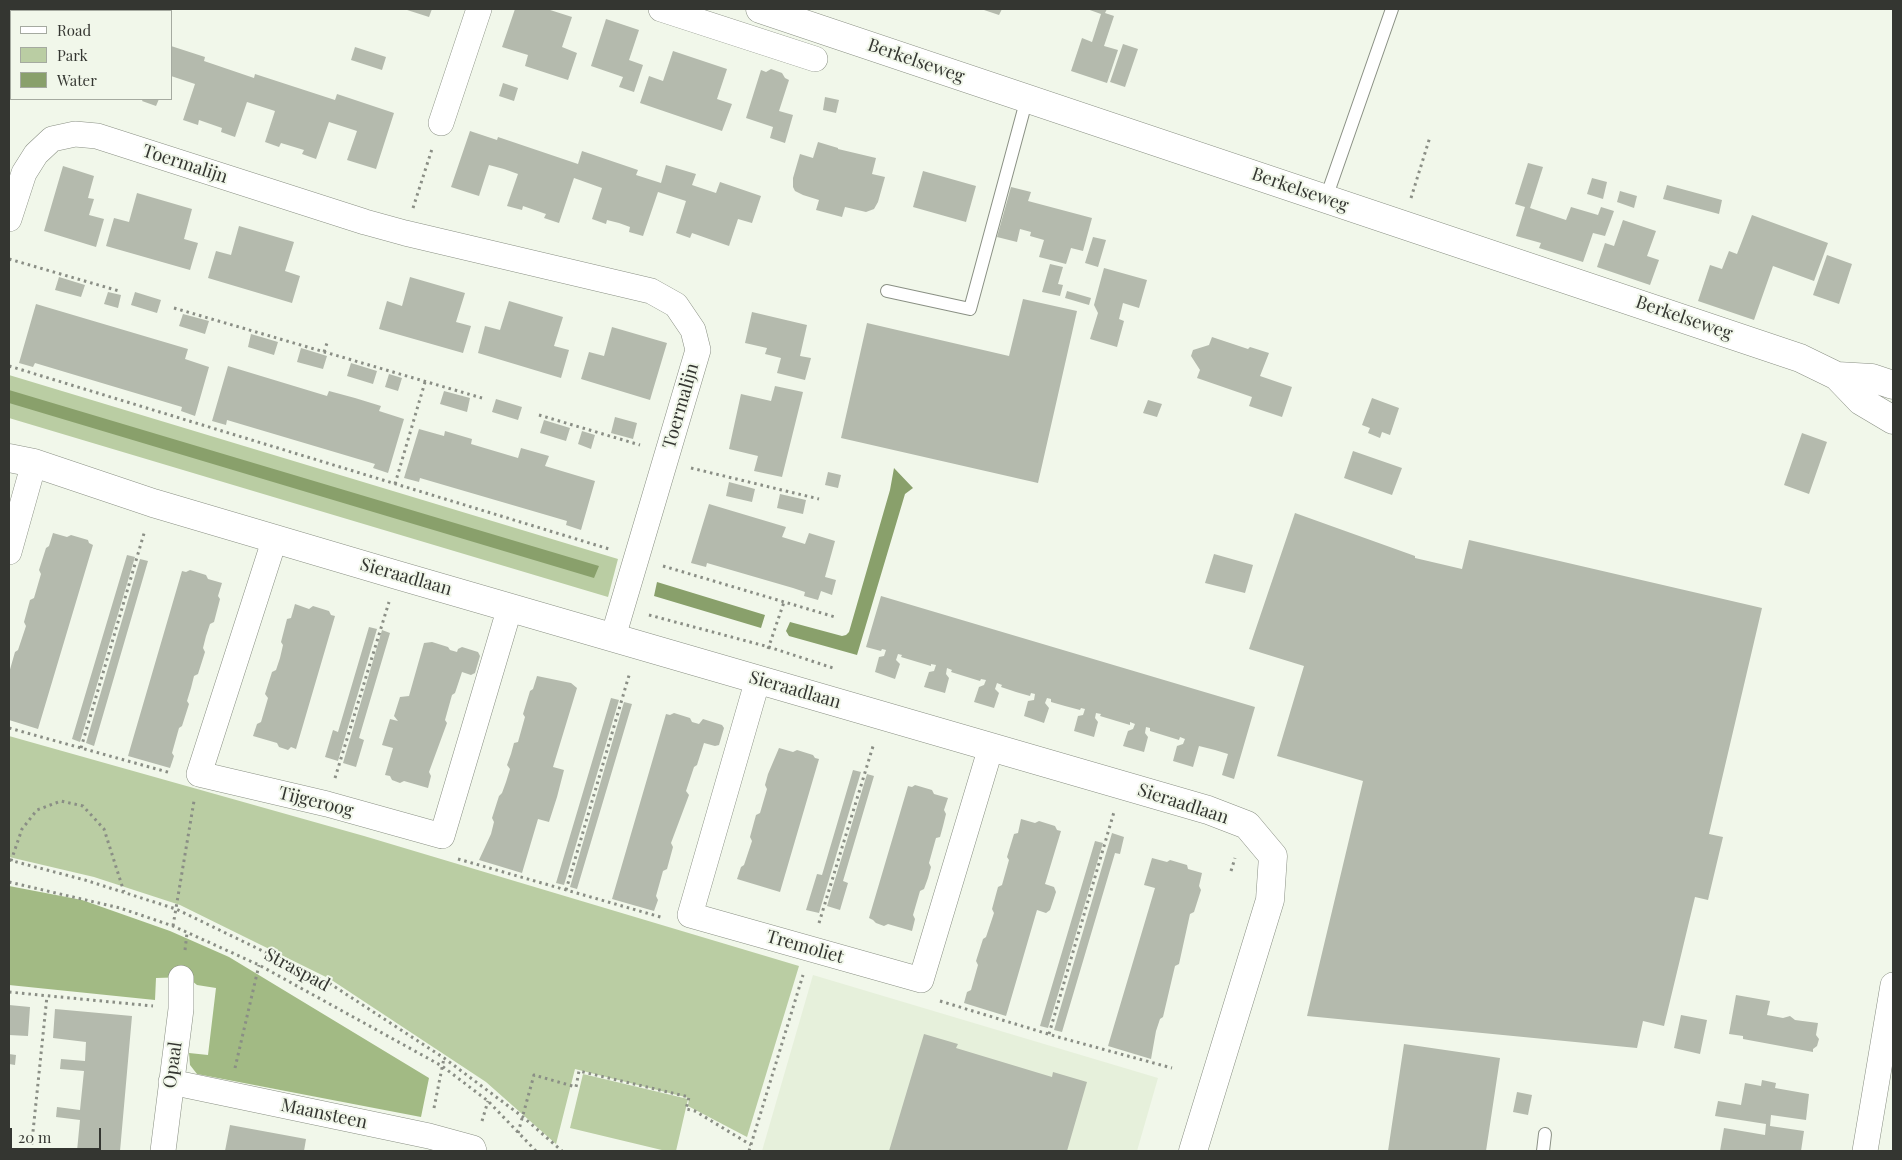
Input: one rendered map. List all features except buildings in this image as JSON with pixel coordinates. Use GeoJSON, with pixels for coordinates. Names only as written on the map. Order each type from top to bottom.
{"type":"FeatureCollection","features":[{"type":"Feature","properties":{"kind":"street"},"geometry":{"type":"LineString","coordinates":[[441,122],[479,9]]}},
{"type":"Feature","properties":{"kind":"street"},"geometry":{"type":"LineString","coordinates":[[661,9],[815,59]]}},
{"type":"Feature","properties":{"kind":"street","name":"Berkelseweg"},"geometry":{"type":"LineString","coordinates":[[760,9],[1800,358],[1837,376],[1861,401],[1893,420]]}},
{"type":"Feature","properties":{"kind":"street","name":"Toermalijn"},"geometry":{"type":"LineString","coordinates":[[9,219],[24,173],[36,154],[52,139],[74,134],[97,136],[405,233],[652,291],[676,305],[693,330],[698,350],[637,558],[626,641]]}},
{"type":"Feature","properties":{"kind":"street","name":"Berkelseweg"},"geometry":{"type":"LineString","coordinates":[[1837,376],[1872,378],[1893,385]]}},
{"type":"Feature","properties":{"kind":"street"},"geometry":{"type":"LineString","coordinates":[[9,552],[21,460]]}},
{"type":"Feature","properties":{"kind":"street","name":"Sieraadlaan"},"geometry":{"type":"LineString","coordinates":[[21,460],[152,503],[1122,784],[1208,810],[1248,825],[1273,856],[1270,900],[1193,1151]]}},
{"type":"Feature","properties":{"kind":"street"},"geometry":{"type":"LineString","coordinates":[[198,774],[274,538]]}},
{"type":"Feature","properties":{"kind":"street"},"geometry":{"type":"LineString","coordinates":[[442,836],[510,607]]}},
{"type":"Feature","properties":{"kind":"street"},"geometry":{"type":"LineString","coordinates":[[690,915],[758,680]]}},
{"type":"Feature","properties":{"kind":"street"},"geometry":{"type":"LineString","coordinates":[[921,980],[991,747]]}},
{"type":"Feature","properties":{"kind":"street","name":"Tijgeroog"},"geometry":{"type":"LineString","coordinates":[[198,774],[327,804],[442,836]]}},
{"type":"Feature","properties":{"kind":"street","name":"Tremoliet"},"geometry":{"type":"LineString","coordinates":[[690,915],[921,980]]}},
{"type":"Feature","properties":{"kind":"street","name":"Opaal"},"geometry":{"type":"LineString","coordinates":[[163,1151],[181,1009],[181,978]]}},
{"type":"Feature","properties":{"kind":"street"},"geometry":{"type":"LineString","coordinates":[[1865,1151],[1893,985]]}},
{"type":"Feature","properties":{"kind":"street","name":"Maansteen"},"geometry":{"type":"LineString","coordinates":[[171,1082],[429,1136],[473,1148],[474,1151]]}},
{"type":"Feature","properties":{"kind":"lane"},"geometry":{"type":"LineString","coordinates":[[1326,198],[1392,9]]}},
{"type":"Feature","properties":{"kind":"lane"},"geometry":{"type":"LineString","coordinates":[[887,291],[970,309],[1027,98]]}},
{"type":"Feature","properties":{"kind":"lane"},"geometry":{"type":"LineString","coordinates":[[1543,1151],[1545,1134]]}},
{"type":"Feature","properties":{"kind":"path"},"geometry":{"type":"LineString","coordinates":[[405,233],[441,122]]}},
{"type":"Feature","properties":{"kind":"path"},"geometry":{"type":"LineString","coordinates":[[1402,224],[1430,137]]}},
{"type":"Feature","properties":{"kind":"path"},"geometry":{"type":"LineString","coordinates":[[9,259],[120,291]]}},
{"type":"Feature","properties":{"kind":"path"},"geometry":{"type":"LineString","coordinates":[[174,308],[482,398]]}},
{"type":"Feature","properties":{"kind":"path"},"geometry":{"type":"LineString","coordinates":[[324,352],[327,343]]}},
{"type":"Feature","properties":{"kind":"path"},"geometry":{"type":"LineString","coordinates":[[9,366],[835,617]]}},
{"type":"Feature","properties":{"kind":"path"},"geometry":{"type":"LineString","coordinates":[[395,484],[425,382]]}},
{"type":"Feature","properties":{"kind":"path"},"geometry":{"type":"LineString","coordinates":[[538,415],[666,457],[819,500]]}},
{"type":"Feature","properties":{"kind":"path"},"geometry":{"type":"LineString","coordinates":[[81,748],[152,503]]}},
{"type":"Feature","properties":{"kind":"path"},"geometry":{"type":"LineString","coordinates":[[327,804],[397,575]]}},
{"type":"Feature","properties":{"kind":"path"},"geometry":{"type":"LineString","coordinates":[[758,680],[784,602]]}},
{"type":"Feature","properties":{"kind":"path"},"geometry":{"type":"LineString","coordinates":[[566,890],[626,641],[647,614]]}},
{"type":"Feature","properties":{"kind":"path"},"geometry":{"type":"LineString","coordinates":[[749,1151],[882,716]]}},
{"type":"Feature","properties":{"kind":"path"},"geometry":{"type":"LineString","coordinates":[[9,728],[178,775],[198,774],[173,926]]}},
{"type":"Feature","properties":{"kind":"path"},"geometry":{"type":"LineString","coordinates":[[1049,1034],[1122,784]]}},
{"type":"Feature","properties":{"kind":"path"},"geometry":{"type":"LineString","coordinates":[[124,892],[104,829],[83,806],[61,801],[37,810],[22,828],[10,861],[85,880],[176,909],[329,983],[444,1058],[523,1117],[562,1151]]}},
{"type":"Feature","properties":{"kind":"path"},"geometry":{"type":"LineString","coordinates":[[442,836],[458,859],[680,923],[690,915]]}},
{"type":"Feature","properties":{"kind":"path","name":"Straspad"},"geometry":{"type":"LineString","coordinates":[[9,882],[120,908],[173,926],[259,965],[442,1066],[488,1101],[536,1151]]}},
{"type":"Feature","properties":{"kind":"path"},"geometry":{"type":"LineString","coordinates":[[230,1093],[259,965]]}},
{"type":"Feature","properties":{"kind":"path"},"geometry":{"type":"LineString","coordinates":[[921,980],[933,999],[1172,1068]]}},
{"type":"Feature","properties":{"kind":"path"},"geometry":{"type":"LineString","coordinates":[[9,992],[181,1009]]}},
{"type":"Feature","properties":{"kind":"path"},"geometry":{"type":"LineString","coordinates":[[31,1151],[47,996]]}},
{"type":"Feature","properties":{"kind":"path"},"geometry":{"type":"LineString","coordinates":[[429,1136],[444,1058]]}},
{"type":"Feature","properties":{"kind":"path"},"geometry":{"type":"LineString","coordinates":[[518,1133],[534,1075],[576,1087],[579,1071],[689,1097],[686,1109],[695,1112],[751,1145]]}},
{"type":"Feature","properties":{"kind":"shaded area"},"geometry":{"type":"Polygon","coordinates":[[[9,886],[82,900],[170,931],[229,957],[429,1078],[421,1117],[197,1074],[190,1065],[189,1053],[208,1055],[216,988],[197,985],[187,977],[156,978],[155,1000],[9,985],[9,886]]]}},
{"type":"Feature","properties":{"kind":"shaded area"},"geometry":{"type":"Polygon","coordinates":[[[813,975],[1158,1078],[1137,1151],[762,1151],[813,975]]]}},
{"type":"Feature","properties":{"kind":"green space"},"geometry":{"type":"Polygon","coordinates":[[[9,375],[618,559],[608,597],[9,418],[9,375]]]}},
{"type":"Feature","properties":{"kind":"green space"},"geometry":{"type":"Polygon","coordinates":[[[9,736],[364,836],[799,966],[747,1137],[688,1106],[689,1098],[575,1069],[556,1144],[486,1082],[330,979],[180,905],[94,877],[9,857],[9,736]]]}},
{"type":"Feature","properties":{"kind":"green space"},"geometry":{"type":"Polygon","coordinates":[[[583,1074],[688,1099],[676,1151],[666,1151],[570,1128],[583,1074]]]}},
{"type":"Feature","properties":{"kind":"water"},"geometry":{"type":"Polygon","coordinates":[[[9,390],[599,566],[594,578],[9,403],[9,390]]]}},
{"type":"Feature","properties":{"kind":"water"},"geometry":{"type":"Polygon","coordinates":[[[894,468],[913,488],[905,494],[857,655],[789,636],[786,631],[790,622],[842,636],[849,632],[890,490],[894,468]]]}},
{"type":"Feature","properties":{"kind":"water"},"geometry":{"type":"Polygon","coordinates":[[[657,582],[765,615],[761,628],[654,596],[657,582]]]}}]}
